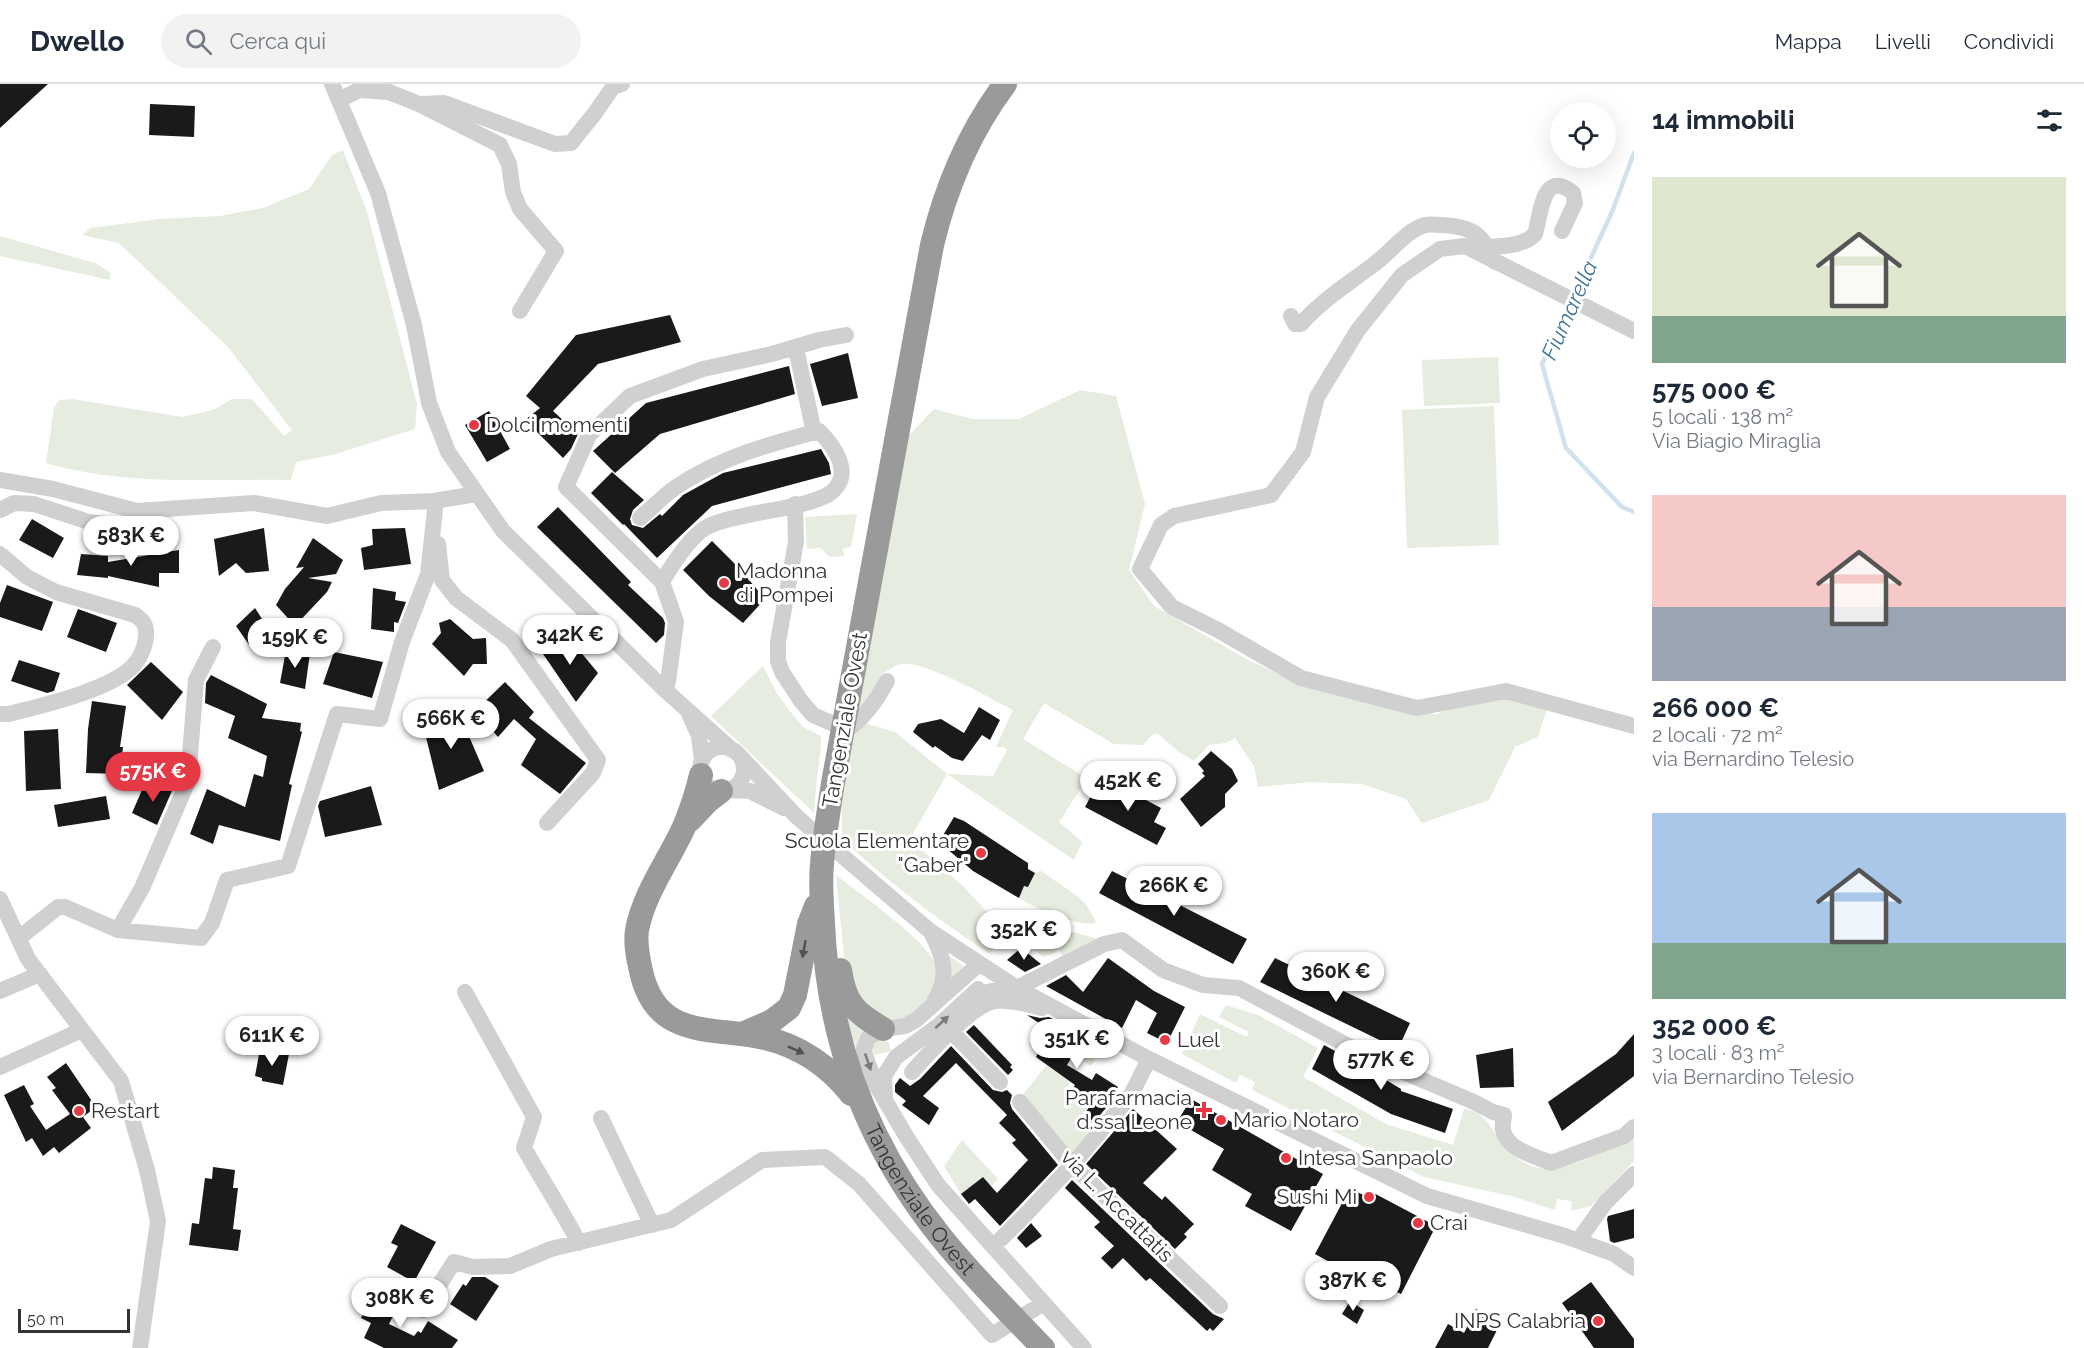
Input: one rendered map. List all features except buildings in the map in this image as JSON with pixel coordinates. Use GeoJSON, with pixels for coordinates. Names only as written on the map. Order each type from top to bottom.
{"type":"FeatureCollection","features":[{"type":"Feature","properties":{"kind":"highway","name":"Tangenziale Ovest"},"geometry":{"type":"LineString","coordinates":[[1005,84],[977,128],[948,190],[932,245],[833,783],[822,864],[821,893],[824,950],[832,1011],[847,1068],[866,1116],[883,1148],[940,1236],[1043,1348]]}},
{"type":"Feature","properties":{"kind":"highway"},"geometry":{"type":"LineString","coordinates":[[701,768],[684,826],[652,888],[638,930],[637,946],[643,982],[652,1001],[683,1025],[709,1032],[767,1038],[814,1058],[842,1083],[866,1116]]}},
{"type":"Feature","properties":{"kind":"highway"},"geometry":{"type":"LineString","coordinates":[[684,826],[708,801],[725,791]]}},
{"type":"Feature","properties":{"kind":"highway"},"geometry":{"type":"LineString","coordinates":[[740,1035],[772,1022],[789,1008],[799,978],[808,924],[821,893]]}},
{"type":"Feature","properties":{"kind":"highway"},"geometry":{"type":"LineString","coordinates":[[821,893],[836,939],[842,988],[847,999],[860,1014],[883,1029]]}},
{"type":"Feature","properties":{"kind":"street"},"geometry":{"type":"LineString","coordinates":[[332,84],[378,193],[414,325],[429,402],[448,452],[503,531],[665,690],[735,752],[797,817],[930,931],[1017,988],[1149,1059],[1427,1197],[1578,1241],[1614,1254],[1634,1268]]}},
{"type":"Feature","properties":{"kind":"street"},"geometry":{"type":"LineString","coordinates":[[419,104],[444,103],[555,144],[570,143],[596,113],[613,87],[622,84]]}},
{"type":"Feature","properties":{"kind":"street"},"geometry":{"type":"LineString","coordinates":[[339,100],[359,90],[389,92],[419,104],[500,145],[509,164],[513,192],[520,209],[556,251],[520,311]]}},
{"type":"Feature","properties":{"kind":"street"},"geometry":{"type":"LineString","coordinates":[[1488,247],[1508,245],[1531,238],[1535,234],[1545,196],[1551,188],[1558,186],[1566,187],[1573,193],[1575,203],[1562,231]]}},
{"type":"Feature","properties":{"kind":"street"},"geometry":{"type":"LineString","coordinates":[[1291,315],[1295,324],[1302,324],[1312,312],[1342,286],[1375,264],[1406,236],[1425,225],[1466,228],[1484,239],[1496,262]]}},
{"type":"Feature","properties":{"kind":"street"},"geometry":{"type":"LineString","coordinates":[[1634,331],[1465,246],[1440,249],[1402,275],[1358,330],[1317,397],[1303,452],[1271,495],[1174,516],[1161,525],[1140,569],[1172,607],[1218,630],[1301,678],[1417,708],[1506,691],[1634,726]]}},
{"type":"Feature","properties":{"kind":"street"},"geometry":{"type":"LineString","coordinates":[[665,690],[669,682],[676,622],[662,582],[566,486],[589,435],[630,396],[703,369],[846,335]]}},
{"type":"Feature","properties":{"kind":"street"},"geometry":{"type":"LineString","coordinates":[[796,348],[814,433]]}},
{"type":"Feature","properties":{"kind":"street"},"geometry":{"type":"LineString","coordinates":[[640,518],[676,488],[730,457],[779,441],[819,431],[833,445],[841,466],[841,479],[832,492],[813,500],[707,526],[680,552],[662,582]]}},
{"type":"Feature","properties":{"kind":"street"},"geometry":{"type":"LineString","coordinates":[[0,480],[53,489],[136,511],[254,503],[327,516],[381,503],[434,506],[476,494]]}},
{"type":"Feature","properties":{"kind":"street"},"geometry":{"type":"LineString","coordinates":[[0,510],[14,503],[34,504],[89,522],[120,526],[146,510]]}},
{"type":"Feature","properties":{"kind":"street"},"geometry":{"type":"LineString","coordinates":[[795,504],[796,542],[778,642],[778,661],[782,672],[813,715],[847,730],[858,722],[878,698],[887,681]]}},
{"type":"Feature","properties":{"kind":"street"},"geometry":{"type":"LineString","coordinates":[[434,506],[442,580],[456,598],[512,640],[598,760],[592,773],[547,823]]}},
{"type":"Feature","properties":{"kind":"street"},"geometry":{"type":"LineString","coordinates":[[19,938],[58,907],[64,907],[118,930],[201,938],[212,923],[227,880],[288,866],[337,714],[380,719],[402,642],[428,574],[434,506]]}},
{"type":"Feature","properties":{"kind":"street"},"geometry":{"type":"LineString","coordinates":[[0,554],[27,576],[56,592],[135,615],[144,620],[147,630],[145,646],[133,666],[109,682],[60,701],[9,714],[0,714]]}},
{"type":"Feature","properties":{"kind":"street"},"geometry":{"type":"LineString","coordinates":[[118,930],[142,888],[188,781],[196,680],[213,647]]}},
{"type":"Feature","properties":{"kind":"street"},"geometry":{"type":"LineString","coordinates":[[685,707],[699,736],[701,768],[708,786],[725,791],[750,791],[775,802],[797,817]]}},
{"type":"Feature","properties":{"kind":"street"},"geometry":{"type":"LineString","coordinates":[[701,768],[705,755],[717,748],[735,752],[744,767],[743,775],[740,782],[725,791]]}},
{"type":"Feature","properties":{"kind":"street"},"geometry":{"type":"LineString","coordinates":[[0,899],[28,959],[121,1081],[147,1170],[158,1221],[140,1348]]}},
{"type":"Feature","properties":{"kind":"street"},"geometry":{"type":"LineString","coordinates":[[926,1013],[942,990],[944,978],[939,948],[930,931]]}},
{"type":"Feature","properties":{"kind":"street"},"geometry":{"type":"LineString","coordinates":[[971,996],[1000,989],[1017,988],[1104,944],[1122,940],[1163,970],[1203,985],[1239,988],[1375,1060],[1504,1115],[1503,1130],[1515,1148],[1551,1163],[1624,1136],[1634,1127]]}},
{"type":"Feature","properties":{"kind":"street"},"geometry":{"type":"LineString","coordinates":[[979,964],[926,1013],[905,1026],[883,1029],[868,1038],[864,1049],[876,1084],[885,1101],[938,1185],[1084,1348]]}},
{"type":"Feature","properties":{"kind":"street"},"geometry":{"type":"LineString","coordinates":[[0,992],[40,974]]}},
{"type":"Feature","properties":{"kind":"street"},"geometry":{"type":"LineString","coordinates":[[896,1057],[938,1026],[994,974]]}},
{"type":"Feature","properties":{"kind":"street"},"geometry":{"type":"LineString","coordinates":[[465,992],[534,1117],[524,1148],[553,1199],[564,1213],[579,1243]]}},
{"type":"Feature","properties":{"kind":"street"},"geometry":{"type":"LineString","coordinates":[[912,1072],[981,1006],[995,1001],[1023,1003],[1069,1016]]}},
{"type":"Feature","properties":{"kind":"street"},"geometry":{"type":"LineString","coordinates":[[883,1029],[896,1041],[898,1052],[885,1076],[885,1101]]}},
{"type":"Feature","properties":{"kind":"street"},"geometry":{"type":"LineString","coordinates":[[0,1067],[82,1030]]}},
{"type":"Feature","properties":{"kind":"street"},"geometry":{"type":"LineString","coordinates":[[952,1032],[1000,1082]]}},
{"type":"Feature","properties":{"kind":"street"},"geometry":{"type":"LineString","coordinates":[[1001,1239],[1072,1165],[1131,1095],[1149,1059]]}},
{"type":"Feature","properties":{"kind":"street","name":"via L. Accattatis"},"geometry":{"type":"LineString","coordinates":[[1020,1102],[1072,1165],[1220,1306]]}},
{"type":"Feature","properties":{"kind":"street"},"geometry":{"type":"LineString","coordinates":[[601,1118],[652,1225]]}},
{"type":"Feature","properties":{"kind":"street"},"geometry":{"type":"LineString","coordinates":[[423,1310],[454,1262],[473,1267],[510,1266],[551,1249],[671,1220],[762,1160],[825,1157],[859,1184],[992,1335],[1044,1303]]}},
{"type":"Feature","properties":{"kind":"street"},"geometry":{"type":"LineString","coordinates":[[1578,1241],[1605,1203],[1634,1174]]}},
{"type":"Feature","properties":{"kind":"shaded area"},"geometry":{"type":"Polygon","coordinates":[[[343,150],[367,212],[417,404],[415,429],[332,455],[296,462],[291,480],[168,480],[108,476],[46,463],[54,407],[60,400],[72,399],[182,417],[213,410],[232,399],[252,399],[284,436],[292,430],[228,347],[119,243],[82,235],[91,228],[159,219],[220,216],[263,208],[309,189],[332,155],[343,150]]]}},
{"type":"Feature","properties":{"kind":"shaded area"},"geometry":{"type":"Polygon","coordinates":[[[0,236],[95,263],[110,272],[110,280],[0,256],[0,236]]]}},
{"type":"Feature","properties":{"kind":"shaded area"},"geometry":{"type":"Polygon","coordinates":[[[1498,357],[1500,403],[1424,406],[1422,360],[1498,357]]]}},
{"type":"Feature","properties":{"kind":"shaded area"},"geometry":{"type":"Polygon","coordinates":[[[1080,390],[1116,396],[1145,504],[1129,570],[1154,606],[1248,660],[1298,683],[1419,713],[1437,714],[1462,704],[1506,698],[1547,709],[1538,737],[1515,747],[1489,800],[1422,823],[1406,799],[1362,784],[1312,782],[1258,787],[1254,766],[1235,738],[1226,743],[1209,745],[1194,761],[1179,752],[1157,733],[1143,745],[1114,744],[1044,703],[1023,739],[1085,777],[1081,788],[1059,822],[1082,842],[1074,860],[947,774],[993,776],[1007,750],[1004,747],[996,747],[1013,710],[941,674],[912,664],[902,664],[881,674],[871,696],[853,713],[902,443],[934,409],[973,419],[1019,419],[1080,390]]]}},
{"type":"Feature","properties":{"kind":"shaded area"},"geometry":{"type":"Polygon","coordinates":[[[1494,406],[1499,545],[1407,548],[1402,410],[1494,406]]]}},
{"type":"Feature","properties":{"kind":"shaded area"},"geometry":{"type":"Polygon","coordinates":[[[857,514],[851,547],[843,548],[844,556],[830,557],[820,548],[807,549],[805,517],[857,514]]]}},
{"type":"Feature","properties":{"kind":"shaded area"},"geometry":{"type":"Polygon","coordinates":[[[763,666],[776,692],[803,727],[821,736],[814,813],[711,716],[763,666]]]}},
{"type":"Feature","properties":{"kind":"shaded area"},"geometry":{"type":"Polygon","coordinates":[[[864,723],[895,732],[947,774],[910,839],[964,887],[989,914],[1000,920],[1033,929],[1073,932],[1096,940],[1064,959],[1059,950],[1044,957],[1013,936],[989,953],[913,899],[842,839],[842,808],[852,731],[864,723]]]}},
{"type":"Feature","properties":{"kind":"shaded area"},"geometry":{"type":"Polygon","coordinates":[[[1041,871],[1085,903],[1096,921],[1094,924],[1055,916],[1019,898],[1024,886],[1028,887],[1035,873],[1041,871]]]}},
{"type":"Feature","properties":{"kind":"shaded area"},"geometry":{"type":"Polygon","coordinates":[[[836,875],[909,932],[932,958],[938,972],[935,988],[925,1004],[911,1015],[886,1020],[847,987],[836,875]]]}},
{"type":"Feature","properties":{"kind":"shaded area"},"geometry":{"type":"Polygon","coordinates":[[[946,954],[964,966],[951,980],[946,954]]]}},
{"type":"Feature","properties":{"kind":"shaded area"},"geometry":{"type":"Polygon","coordinates":[[[1226,1005],[1258,1015],[1318,1048],[1303,1077],[1386,1124],[1453,1145],[1464,1109],[1480,1115],[1508,1150],[1531,1166],[1542,1169],[1568,1166],[1634,1135],[1634,1161],[1591,1206],[1571,1211],[1572,1201],[1557,1199],[1555,1210],[1515,1197],[1424,1177],[1252,1090],[1255,1082],[1240,1075],[1236,1083],[1182,1054],[1200,1014],[1247,1037],[1249,1032],[1219,1017],[1226,1005]]]}},
{"type":"Feature","properties":{"kind":"shaded area"},"geometry":{"type":"Polygon","coordinates":[[[845,1013],[866,1028],[863,1072],[845,1013]]]}},
{"type":"Feature","properties":{"kind":"shaded area"},"geometry":{"type":"Polygon","coordinates":[[[1045,1027],[1065,1041],[1049,1063],[1029,1044],[1045,1027]]]}},
{"type":"Feature","properties":{"kind":"shaded area"},"geometry":{"type":"Polygon","coordinates":[[[883,1039],[888,1041],[891,1051],[874,1055],[872,1045],[883,1039]]]}},
{"type":"Feature","properties":{"kind":"shaded area"},"geometry":{"type":"Polygon","coordinates":[[[1077,1048],[1095,1060],[1091,1066],[1083,1061],[1064,1094],[1088,1109],[1084,1115],[1100,1125],[1072,1157],[1019,1099],[1047,1065],[1059,1073],[1077,1048]]]}},
{"type":"Feature","properties":{"kind":"shaded area"},"geometry":{"type":"Polygon","coordinates":[[[962,1140],[998,1179],[991,1186],[983,1177],[961,1194],[944,1166],[962,1140]]]}},
{"type":"Feature","properties":{"kind":"waterway","name":"Fiumarella"},"geometry":{"type":"LineString","coordinates":[[1634,153],[1612,212],[1542,364],[1566,448],[1622,507],[1634,512]]}},
{"type":"Feature","properties":{"kind":"place","name":"Dolci momenti"},"geometry":{"type":"Point","coordinates":[474,425]}},
{"type":"Feature","properties":{"kind":"place","name":"Madonna di Pompei"},"geometry":{"type":"Point","coordinates":[724,583]}},
{"type":"Feature","properties":{"kind":"place","name":"Scuola Elementare \"Gaber\""},"geometry":{"type":"Point","coordinates":[981,853]}},
{"type":"Feature","properties":{"kind":"place","name":"Luel"},"geometry":{"type":"Point","coordinates":[1165,1040]}},
{"type":"Feature","properties":{"kind":"place","name":"Parafarmacia d.ssa Leone"},"geometry":{"type":"Point","coordinates":[1204,1110]}},
{"type":"Feature","properties":{"kind":"place","name":"Restart"},"geometry":{"type":"Point","coordinates":[79,1111]}},
{"type":"Feature","properties":{"kind":"place","name":"Mario Notaro"},"geometry":{"type":"Point","coordinates":[1221,1120]}},
{"type":"Feature","properties":{"kind":"place","name":"Intesa Sanpaolo"},"geometry":{"type":"Point","coordinates":[1286,1158]}},
{"type":"Feature","properties":{"kind":"place","name":"Sushi Mi"},"geometry":{"type":"Point","coordinates":[1369,1197]}},
{"type":"Feature","properties":{"kind":"place","name":"Crai"},"geometry":{"type":"Point","coordinates":[1418,1223]}},
{"type":"Feature","properties":{"kind":"place","name":"INPS Calabria"},"geometry":{"type":"Point","coordinates":[1598,1321]}}]}
